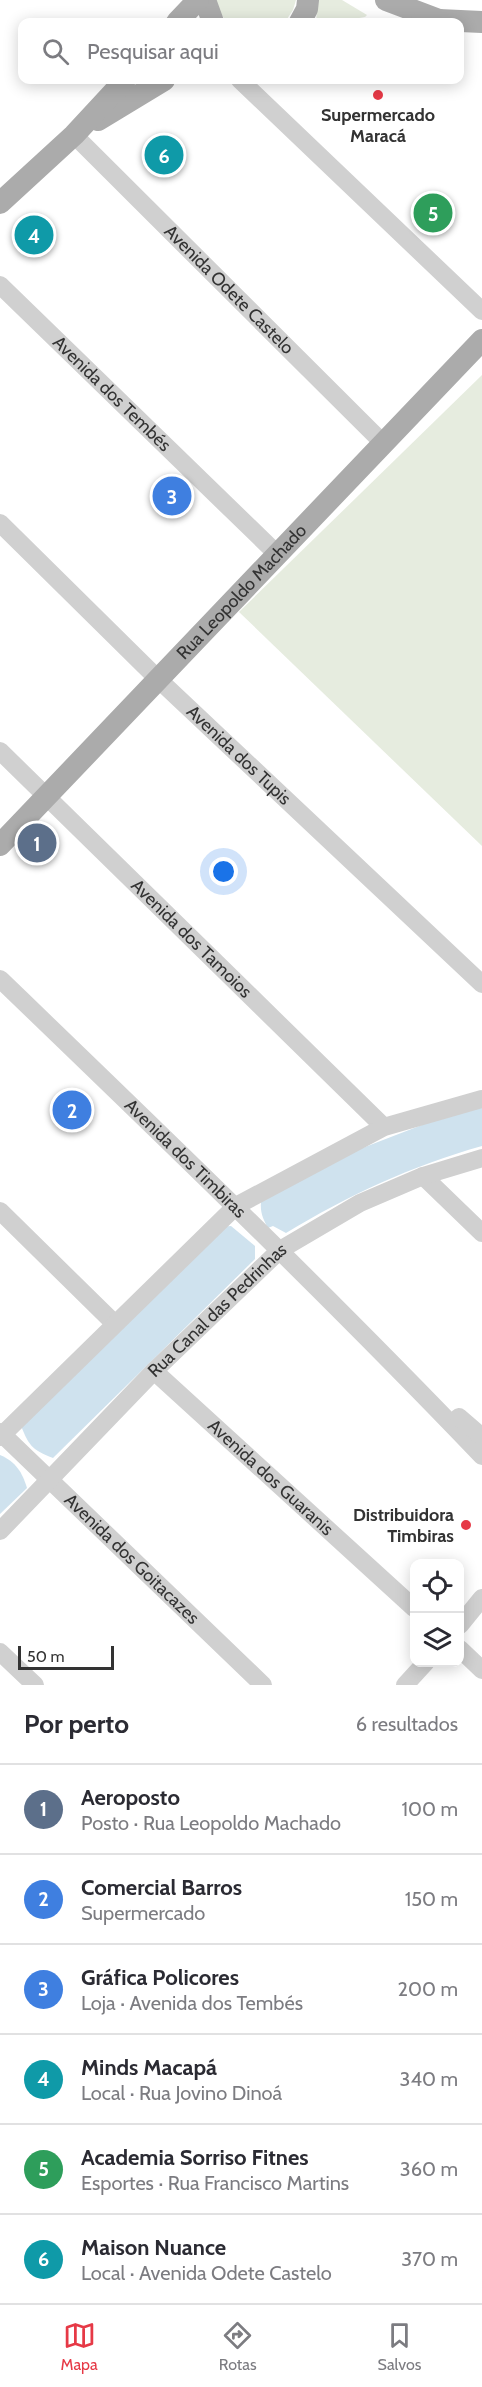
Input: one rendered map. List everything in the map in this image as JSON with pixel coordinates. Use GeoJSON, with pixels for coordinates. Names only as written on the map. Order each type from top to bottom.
{"type":"FeatureCollection","features":[{"type":"Feature","properties":{"kind":"main road"},"geometry":{"type":"LineString","coordinates":[[181,18],[198,0]]}},
{"type":"Feature","properties":{"kind":"main road"},"geometry":{"type":"LineString","coordinates":[[205,0],[212,18]]}},
{"type":"Feature","properties":{"kind":"main road"},"geometry":{"type":"LineString","coordinates":[[302,18],[307,9],[308,0]]}},
{"type":"Feature","properties":{"kind":"main road"},"geometry":{"type":"LineString","coordinates":[[386,0],[424,18]]}},
{"type":"Feature","properties":{"kind":"main road"},"geometry":{"type":"LineString","coordinates":[[464,22],[482,22]]}},
{"type":"Feature","properties":{"kind":"main road"},"geometry":{"type":"LineString","coordinates":[[0,203],[74,135],[121,84]]}},
{"type":"Feature","properties":{"kind":"main road"},"geometry":{"type":"LineString","coordinates":[[74,135],[157,84]]}},
{"type":"Feature","properties":{"kind":"main road","name":"Rua Leopoldo Machado"},"geometry":{"type":"LineString","coordinates":[[0,845],[276,553],[384,444],[482,340]]}},
{"type":"Feature","properties":{"kind":"street"},"geometry":{"type":"LineString","coordinates":[[244,84],[482,311]]}},
{"type":"Feature","properties":{"kind":"street","name":"Avenida Odete Castelo"},"geometry":{"type":"LineString","coordinates":[[74,135],[384,444]]}},
{"type":"Feature","properties":{"kind":"street","name":"Avenida dos Tembés"},"geometry":{"type":"LineString","coordinates":[[0,285],[276,553]]}},
{"type":"Feature","properties":{"kind":"street","name":"Avenida dos Tupis"},"geometry":{"type":"LineString","coordinates":[[0,523],[158,679],[482,984]]}},
{"type":"Feature","properties":{"kind":"street","name":"Avenida dos Tamoios"},"geometry":{"type":"LineString","coordinates":[[0,752],[384,1127]]}},
{"type":"Feature","properties":{"kind":"street","name":"Avenida dos Timbiras"},"geometry":{"type":"LineString","coordinates":[[0,979],[240,1210],[370,1339],[482,1456]]}},
{"type":"Feature","properties":{"kind":"street"},"geometry":{"type":"LineString","coordinates":[[3,1436],[114,1323],[240,1210],[384,1127],[482,1099]]}},
{"type":"Feature","properties":{"kind":"street","name":"Rua Canal das Pedrinhas"},"geometry":{"type":"LineString","coordinates":[[0,1531],[48,1477],[276,1246],[360,1203],[423,1176],[482,1158]]}},
{"type":"Feature","properties":{"kind":"street"},"geometry":{"type":"LineString","coordinates":[[423,1176],[482,1233]]}},
{"type":"Feature","properties":{"kind":"street"},"geometry":{"type":"LineString","coordinates":[[0,1211],[114,1323]]}},
{"type":"Feature","properties":{"kind":"street","name":"Avenida dos Timbiras"},"geometry":{"type":"LineString","coordinates":[[370,1339],[482,1437]]}},
{"type":"Feature","properties":{"kind":"street","name":"Avenida dos Guaranis"},"geometry":{"type":"LineString","coordinates":[[154,1371],[410,1604]]}},
{"type":"Feature","properties":{"kind":"street","name":"Avenida dos Goitacazes"},"geometry":{"type":"LineString","coordinates":[[3,1436],[263,1685]]}},
{"type":"Feature","properties":{"kind":"street"},"geometry":{"type":"LineString","coordinates":[[464,1619],[482,1598]]}},
{"type":"Feature","properties":{"kind":"street"},"geometry":{"type":"LineString","coordinates":[[0,1652],[35,1685]]}},
{"type":"Feature","properties":{"kind":"street"},"geometry":{"type":"LineString","coordinates":[[464,1654],[482,1670]]}},
{"type":"Feature","properties":{"kind":"street"},"geometry":{"type":"LineString","coordinates":[[405,1685],[421,1667]]}},
{"type":"Feature","properties":{"kind":"shaded area"},"geometry":{"type":"Polygon","coordinates":[[[215,0],[296,0],[288,18],[224,18],[215,0]]]}},
{"type":"Feature","properties":{"kind":"shaded area"},"geometry":{"type":"Polygon","coordinates":[[[318,0],[342,0],[367,15],[359,18],[316,18],[318,0]]]}},
{"type":"Feature","properties":{"kind":"shaded area"},"geometry":{"type":"Polygon","coordinates":[[[482,375],[482,846],[239,612],[482,375]]]}},
{"type":"Feature","properties":{"kind":"water"},"geometry":{"type":"Polygon","coordinates":[[[482,1106],[482,1146],[405,1172],[333,1206],[286,1233],[273,1226],[268,1228],[262,1215],[261,1202],[352,1152],[453,1113],[482,1106]]]}},
{"type":"Feature","properties":{"kind":"water"},"geometry":{"type":"Polygon","coordinates":[[[231,1226],[255,1246],[255,1259],[53,1458],[35,1449],[28,1441],[20,1423],[218,1227],[231,1226]]]}},
{"type":"Feature","properties":{"kind":"water"},"geometry":{"type":"Polygon","coordinates":[[[0,1455],[18,1468],[27,1488],[0,1514],[0,1455]]]}},
{"type":"Feature","properties":{"kind":"place","name":"Supermercado Maracá"},"geometry":{"type":"Point","coordinates":[378,95]}},
{"type":"Feature","properties":{"kind":"place","name":"Maison Nuance"},"geometry":{"type":"Point","coordinates":[164,155]}},
{"type":"Feature","properties":{"kind":"place","name":"Academia Sorriso Fitnes"},"geometry":{"type":"Point","coordinates":[433,213]}},
{"type":"Feature","properties":{"kind":"place","name":"Minds Macapá"},"geometry":{"type":"Point","coordinates":[34,235]}},
{"type":"Feature","properties":{"kind":"place","name":"Gráfica Policores"},"geometry":{"type":"Point","coordinates":[172,496]}},
{"type":"Feature","properties":{"kind":"place","name":"Aeroposto"},"geometry":{"type":"Point","coordinates":[37,843]}},
{"type":"Feature","properties":{"kind":"place","name":"Comercial Barros"},"geometry":{"type":"Point","coordinates":[72,1110]}},
{"type":"Feature","properties":{"kind":"place","name":"Distribuidora Timbiras"},"geometry":{"type":"Point","coordinates":[466,1525]}}]}
